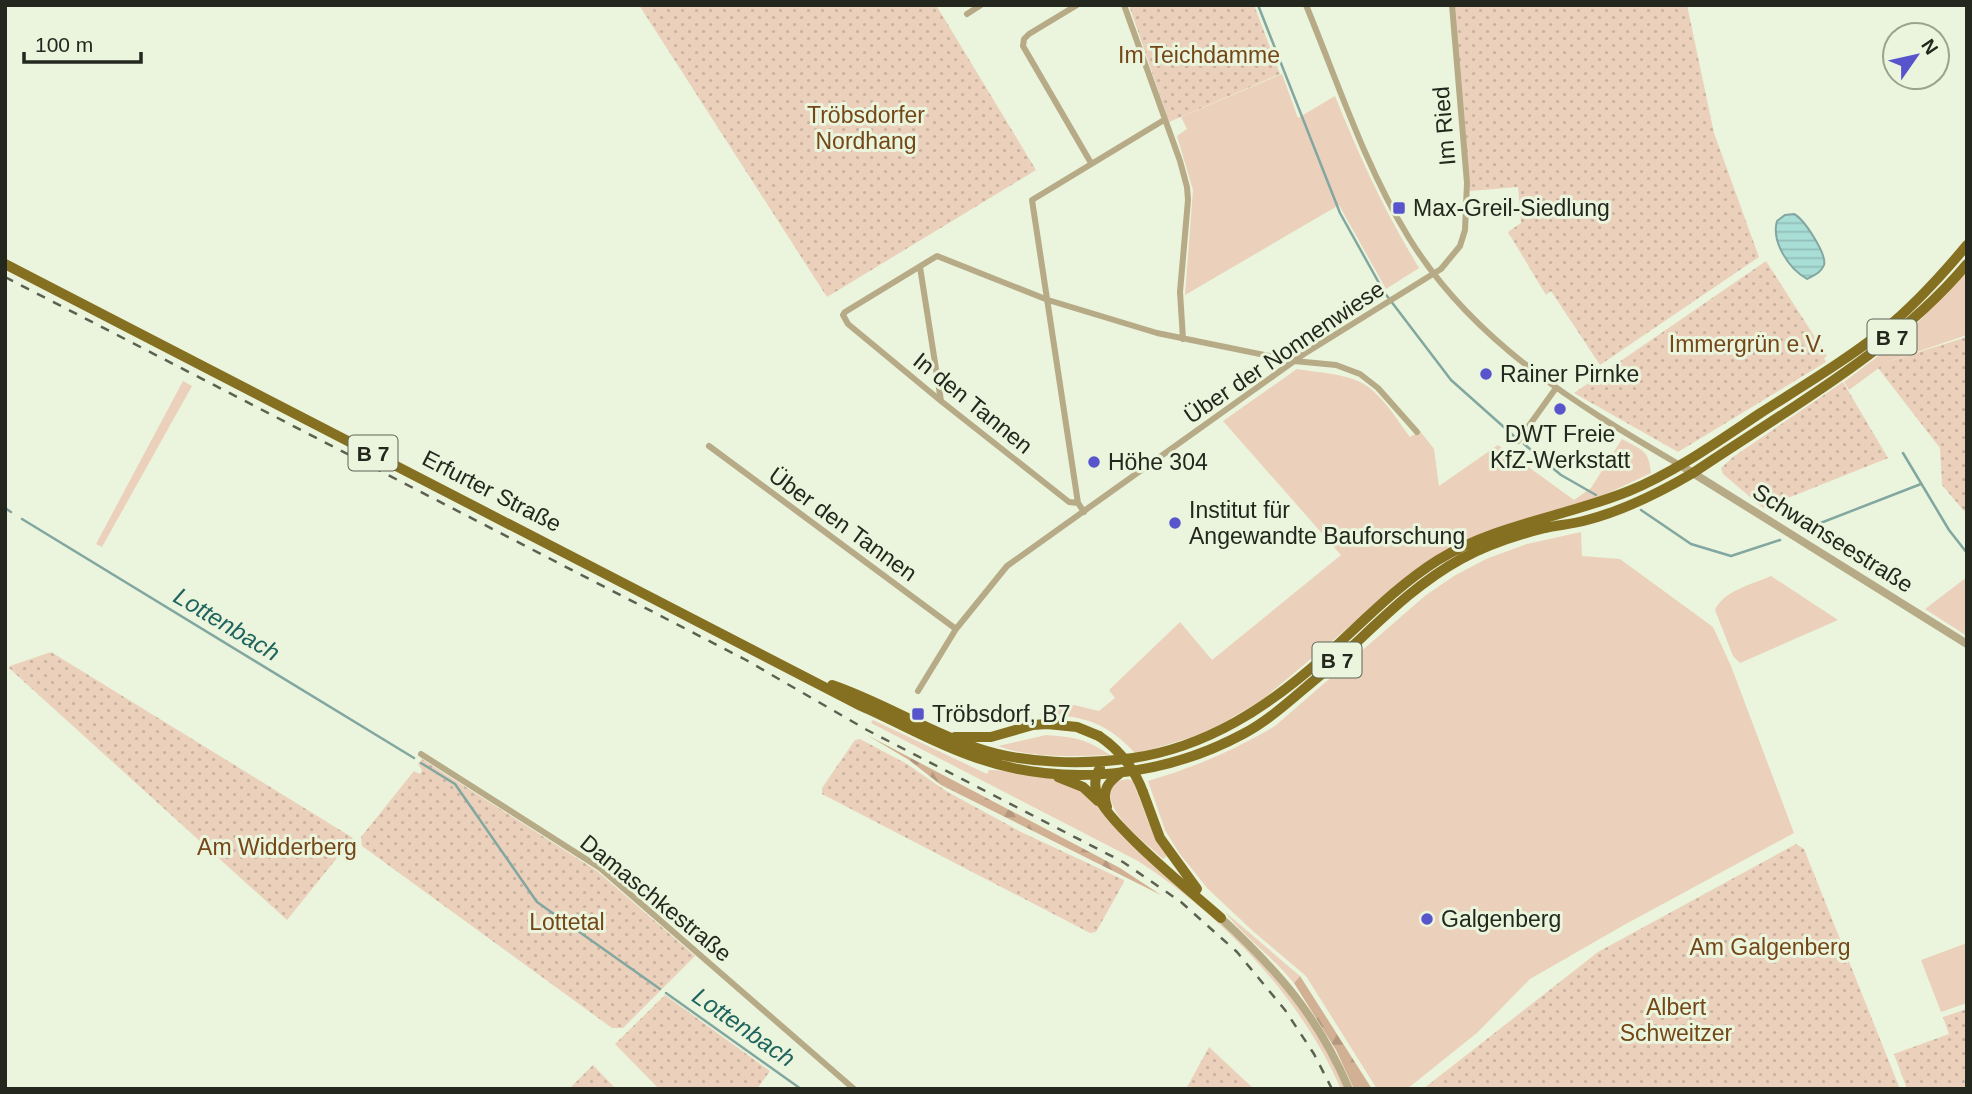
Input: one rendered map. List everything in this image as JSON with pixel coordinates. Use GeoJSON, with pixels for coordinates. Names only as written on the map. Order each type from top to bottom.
{"type":"FeatureCollection","features":[{"type":"Feature","properties":{"kind":"main road","name":"B 7"},"geometry":{"type":"LineString","coordinates":[[946,736],[975,748],[1038,761],[1109,761],[1135,758],[1213,736],[1273,700],[1408,581],[1461,547],[1515,525],[1588,506],[1631,490],[1680,465],[1883,331],[1939,278],[1967,245]]}},
{"type":"Feature","properties":{"kind":"main road","name":"Erfurter Straße"},"geometry":{"type":"LineString","coordinates":[[5,264],[862,706],[950,748],[993,763],[1049,774]]}},
{"type":"Feature","properties":{"kind":"main road","name":"B 7"},"geometry":{"type":"LineString","coordinates":[[1049,774],[1097,774],[1158,767],[1180,761],[1244,734],[1272,715],[1416,589],[1461,559],[1521,535],[1624,508],[1693,473],[1890,339],[1949,285],[1967,264]]}},
{"type":"Feature","properties":{"kind":"main road","name":"Erfurter Straße"},"geometry":{"type":"LineString","coordinates":[[810,678],[860,695],[946,736]]}},
{"type":"Feature","properties":{"kind":"main road","name":"B 7"},"geometry":{"type":"LineString","coordinates":[[946,736],[991,737],[1033,725],[1054,724],[1077,727],[1099,737],[1127,761],[1165,846],[1221,918]]}},
{"type":"Feature","properties":{"kind":"main road"},"geometry":{"type":"LineString","coordinates":[[1109,761],[1097,774],[1097,795],[1109,813]]}},
{"type":"Feature","properties":{"kind":"main road"},"geometry":{"type":"LineString","coordinates":[[1109,813],[1105,803],[1106,786],[1124,771]]}},
{"type":"Feature","properties":{"kind":"main road"},"geometry":{"type":"LineString","coordinates":[[1049,774],[1083,788],[1221,918]]}},
{"type":"Feature","properties":{"kind":"street"},"geometry":{"type":"LineString","coordinates":[[967,14],[981,5]]}},
{"type":"Feature","properties":{"kind":"street"},"geometry":{"type":"LineString","coordinates":[[1077,5],[1029,34],[1024,39],[1023,46],[1091,163]]}},
{"type":"Feature","properties":{"kind":"street"},"geometry":{"type":"LineString","coordinates":[[1124,5],[1187,187],[1180,310],[1183,339]]}},
{"type":"Feature","properties":{"kind":"street"},"geometry":{"type":"LineString","coordinates":[[1306,5],[1380,183],[1410,239],[1433,273],[1501,346],[1556,388],[1680,465]]}},
{"type":"Feature","properties":{"kind":"street","name":"Im Ried"},"geometry":{"type":"LineString","coordinates":[[1433,273],[1441,269],[1456,253],[1465,230],[1466,183],[1452,5]]}},
{"type":"Feature","properties":{"kind":"street"},"geometry":{"type":"LineString","coordinates":[[1078,503],[1032,200],[1164,120]]}},
{"type":"Feature","properties":{"kind":"street"},"geometry":{"type":"LineString","coordinates":[[942,401],[920,267],[937,256],[1048,299],[1183,339],[1294,361],[1336,365],[1360,374],[1378,388],[1417,432]]}},
{"type":"Feature","properties":{"kind":"street","name":"In den Tannen"},"geometry":{"type":"LineString","coordinates":[[920,267],[843,315],[848,324],[1069,502],[1078,503],[1084,512]]}},
{"type":"Feature","properties":{"kind":"street","name":"Über der Nonnenwiese"},"geometry":{"type":"LineString","coordinates":[[918,691],[956,629],[1007,566],[1294,361],[1433,273]]}},
{"type":"Feature","properties":{"kind":"street"},"geometry":{"type":"LineString","coordinates":[[1518,442],[1556,388]]}},
{"type":"Feature","properties":{"kind":"street","name":"Über den Tannen"},"geometry":{"type":"LineString","coordinates":[[709,446],[956,629]]}},
{"type":"Feature","properties":{"kind":"street","name":"Schwanseestraße"},"geometry":{"type":"LineString","coordinates":[[1680,465],[1967,644]]}},
{"type":"Feature","properties":{"kind":"street","name":"Damaschkestraße"},"geometry":{"type":"LineString","coordinates":[[421,754],[600,868],[854,1089]]}},
{"type":"Feature","properties":{"kind":"street"},"geometry":{"type":"LineString","coordinates":[[1221,918],[1264,959],[1299,999],[1324,1037],[1349,1089]]}},
{"type":"Feature","properties":{"kind":"green space","name":"Tröbsdorfer Nordhang"},"geometry":{"type":"Polygon","coordinates":[[[639,5],[936,5],[1036,170],[827,297],[639,5]]]}},
{"type":"Feature","properties":{"kind":"green space","name":"Im Teichdamme"},"geometry":{"type":"Polygon","coordinates":[[[1129,5],[1254,5],[1280,74],[1169,122],[1129,5]]]}},
{"type":"Feature","properties":{"kind":"green space"},"geometry":{"type":"Polygon","coordinates":[[[1454,5],[1687,5],[1714,133],[1759,257],[1600,365],[1551,291],[1546,295],[1508,232],[1521,223],[1518,187],[1470,191],[1454,5]]]}},
{"type":"Feature","properties":{"kind":"green space"},"geometry":{"type":"Polygon","coordinates":[[[1282,74],[1298,118],[1335,96],[1373,184],[1419,268],[1386,289],[1339,205],[1185,295],[1193,190],[1177,136],[1187,129],[1181,117],[1282,74]]]}},
{"type":"Feature","properties":{"kind":"green space","name":"Immergrün e.V."},"geometry":{"type":"Polygon","coordinates":[[[1766,261],[1827,356],[1824,358],[1826,362],[1678,452],[1574,393],[1766,261]]]}},
{"type":"Feature","properties":{"kind":"green space"},"geometry":{"type":"Polygon","coordinates":[[[1967,270],[1967,335],[1887,362],[1849,390],[1844,382],[1906,335],[1967,270]]]}},
{"type":"Feature","properties":{"kind":"green space"},"geometry":{"type":"Polygon","coordinates":[[[1967,337],[1967,510],[1964,511],[1942,485],[1940,448],[1878,368],[1887,362],[1967,337]]]}},
{"type":"Feature","properties":{"kind":"green space"},"geometry":{"type":"Polygon","coordinates":[[[1297,369],[1347,377],[1369,388],[1389,408],[1410,437],[1420,431],[1434,449],[1439,486],[1498,445],[1574,500],[1591,488],[1622,439],[1646,455],[1651,473],[1587,503],[1514,522],[1388,594],[1262,700],[1206,733],[1136,754],[1114,734],[1092,722],[1067,716],[1038,715],[1074,705],[1099,711],[1115,698],[1109,690],[1180,622],[1212,660],[1341,555],[1223,421],[1297,369]]]}},
{"type":"Feature","properties":{"kind":"green space"},"geometry":{"type":"Polygon","coordinates":[[[183,381],[192,386],[102,547],[96,544],[183,381]]]}},
{"type":"Feature","properties":{"kind":"green space","name":"Immergrün e.V."},"geometry":{"type":"Polygon","coordinates":[[[1843,382],[1888,458],[1763,508],[1723,474],[1721,468],[1733,457],[1843,382]]]}},
{"type":"Feature","properties":{"kind":"green space"},"geometry":{"type":"Polygon","coordinates":[[[1581,532],[1582,556],[1620,559],[1713,627],[1731,666],[1794,833],[1530,979],[1478,1032],[1407,1089],[1377,1089],[1306,976],[1208,889],[1179,853],[1165,830],[1148,781],[1213,758],[1275,726],[1426,595],[1454,576],[1486,559],[1527,544],[1581,532]]]}},
{"type":"Feature","properties":{"kind":"green space"},"geometry":{"type":"Polygon","coordinates":[[[1771,576],[1838,620],[1740,663],[1733,656],[1715,610],[1731,593],[1771,576]]]}},
{"type":"Feature","properties":{"kind":"green space"},"geometry":{"type":"Polygon","coordinates":[[[1967,577],[1967,636],[1925,609],[1967,577]]]}},
{"type":"Feature","properties":{"kind":"green space","name":"Am Widderberg"},"geometry":{"type":"Polygon","coordinates":[[[51,652],[353,838],[287,920],[9,668],[51,652]]]}},
{"type":"Feature","properties":{"kind":"green space"},"geometry":{"type":"Polygon","coordinates":[[[873,720],[987,774],[989,770],[1032,774],[1064,781],[1080,789],[1126,837],[1219,919],[1264,963],[1308,1018],[1345,1089],[1341,1089],[1304,1021],[1281,990],[1256,960],[1200,907],[1138,861],[871,723],[873,720]]]}},
{"type":"Feature","properties":{"kind":"green space"},"geometry":{"type":"Polygon","coordinates":[[[867,735],[1120,868],[1161,895],[941,785],[909,760],[867,735]]]}},
{"type":"Feature","properties":{"kind":"green space"},"geometry":{"type":"Polygon","coordinates":[[[1046,735],[1080,740],[1110,755],[1039,755],[998,746],[1046,735]]]}},
{"type":"Feature","properties":{"kind":"green space"},"geometry":{"type":"Polygon","coordinates":[[[860,739],[1021,832],[1124,880],[1096,932],[1090,933],[822,794],[822,788],[855,740],[860,739]]]}},
{"type":"Feature","properties":{"kind":"green space","name":"Lottetal"},"geometry":{"type":"Polygon","coordinates":[[[422,759],[597,871],[695,956],[623,1028],[612,1028],[362,846],[361,837],[414,771],[420,774],[422,770],[418,764],[422,759]]]}},
{"type":"Feature","properties":{"kind":"green space"},"geometry":{"type":"Polygon","coordinates":[[[1118,781],[1133,781],[1148,821],[1167,856],[1163,859],[1129,828],[1115,810],[1110,789],[1118,781]]]}},
{"type":"Feature","properties":{"kind":"green space"},"geometry":{"type":"Polygon","coordinates":[[[1796,844],[1804,849],[1900,1089],[1423,1089],[1598,952],[1796,844]]]}},
{"type":"Feature","properties":{"kind":"green space"},"geometry":{"type":"Polygon","coordinates":[[[1225,912],[1300,976],[1294,983],[1241,930],[1225,912]]]}},
{"type":"Feature","properties":{"kind":"green space"},"geometry":{"type":"Polygon","coordinates":[[[1967,943],[1967,1003],[1941,1012],[1921,960],[1967,943]]]}},
{"type":"Feature","properties":{"kind":"green space"},"geometry":{"type":"Polygon","coordinates":[[[1300,976],[1372,1089],[1354,1089],[1336,1050],[1294,983],[1300,976]]]}},
{"type":"Feature","properties":{"kind":"green space"},"geometry":{"type":"Polygon","coordinates":[[[665,995],[770,1071],[757,1089],[659,1089],[615,1044],[665,995]]]}},
{"type":"Feature","properties":{"kind":"green space"},"geometry":{"type":"Polygon","coordinates":[[[1967,1009],[1967,1089],[1907,1089],[1894,1054],[1949,1034],[1943,1017],[1967,1009]]]}},
{"type":"Feature","properties":{"kind":"green space"},"geometry":{"type":"Polygon","coordinates":[[[1209,1047],[1254,1089],[1186,1089],[1209,1047]]]}},
{"type":"Feature","properties":{"kind":"green space"},"geometry":{"type":"Polygon","coordinates":[[[593,1065],[616,1089],[569,1089],[593,1065]]]}},
{"type":"Feature","properties":{"kind":"water"},"geometry":{"type":"Polygon","coordinates":[[[1794,214],[1814,237],[1824,260],[1821,270],[1807,279],[1788,262],[1777,238],[1777,221],[1785,215],[1794,214]]]}},
{"type":"Feature","properties":{"kind":"waterway"},"geometry":{"type":"LineString","coordinates":[[1258,5],[1340,213],[1384,292],[1451,380],[1515,437]]}},
{"type":"Feature","properties":{"kind":"waterway"},"geometry":{"type":"LineString","coordinates":[[1524,444],[1561,475],[1596,495]]}},
{"type":"Feature","properties":{"kind":"waterway"},"geometry":{"type":"LineString","coordinates":[[1903,453],[1949,530],[1967,553]]}},
{"type":"Feature","properties":{"kind":"waterway"},"geometry":{"type":"LineString","coordinates":[[1805,529],[1921,484]]}},
{"type":"Feature","properties":{"kind":"waterway","name":"Lottenbach"},"geometry":{"type":"LineString","coordinates":[[5,508],[11,512]]}},
{"type":"Feature","properties":{"kind":"waterway"},"geometry":{"type":"LineString","coordinates":[[1641,510],[1691,544],[1731,556],[1780,540]]}},
{"type":"Feature","properties":{"kind":"waterway","name":"Lottenbach"},"geometry":{"type":"LineString","coordinates":[[22,519],[414,758]]}},
{"type":"Feature","properties":{"kind":"waterway","name":"Lottenbach"},"geometry":{"type":"LineString","coordinates":[[421,763],[455,784],[537,902],[660,989]]}},
{"type":"Feature","properties":{"kind":"waterway","name":"Lottenbach"},"geometry":{"type":"LineString","coordinates":[[666,993],[801,1089]]}},
{"type":"Feature","properties":{"kind":"railway"},"geometry":{"type":"LineString","coordinates":[[5,277],[746,660],[867,730],[1123,862],[1181,902],[1237,952],[1285,1010],[1314,1054],[1332,1089]]}},
{"type":"Feature","properties":{"kind":"place","name":"Max-Greil-Siedlung"},"geometry":{"type":"Point","coordinates":[1399,208]}},
{"type":"Feature","properties":{"kind":"place","name":"Rainer Pirnke"},"geometry":{"type":"Point","coordinates":[1486,374]}},
{"type":"Feature","properties":{"kind":"place","name":"DWT Freie KfZ-Werkstatt"},"geometry":{"type":"Point","coordinates":[1560,409]}},
{"type":"Feature","properties":{"kind":"place","name":"Höhe 304"},"geometry":{"type":"Point","coordinates":[1094,462]}},
{"type":"Feature","properties":{"kind":"place","name":"Institut für Angewandte Bauforschung"},"geometry":{"type":"Point","coordinates":[1175,523]}},
{"type":"Feature","properties":{"kind":"place","name":"Tröbsdorf, B7"},"geometry":{"type":"Point","coordinates":[918,714]}},
{"type":"Feature","properties":{"kind":"place","name":"Galgenberg"},"geometry":{"type":"Point","coordinates":[1427,919]}},
{"type":"Feature","properties":{"kind":"park label","name":"Am Galgenberg"},"geometry":{"type":"Point","coordinates":[1770,947]}},
{"type":"Feature","properties":{"kind":"park label","name":"Albert Schweitzer"},"geometry":{"type":"Point","coordinates":[1676,1020]}}]}
